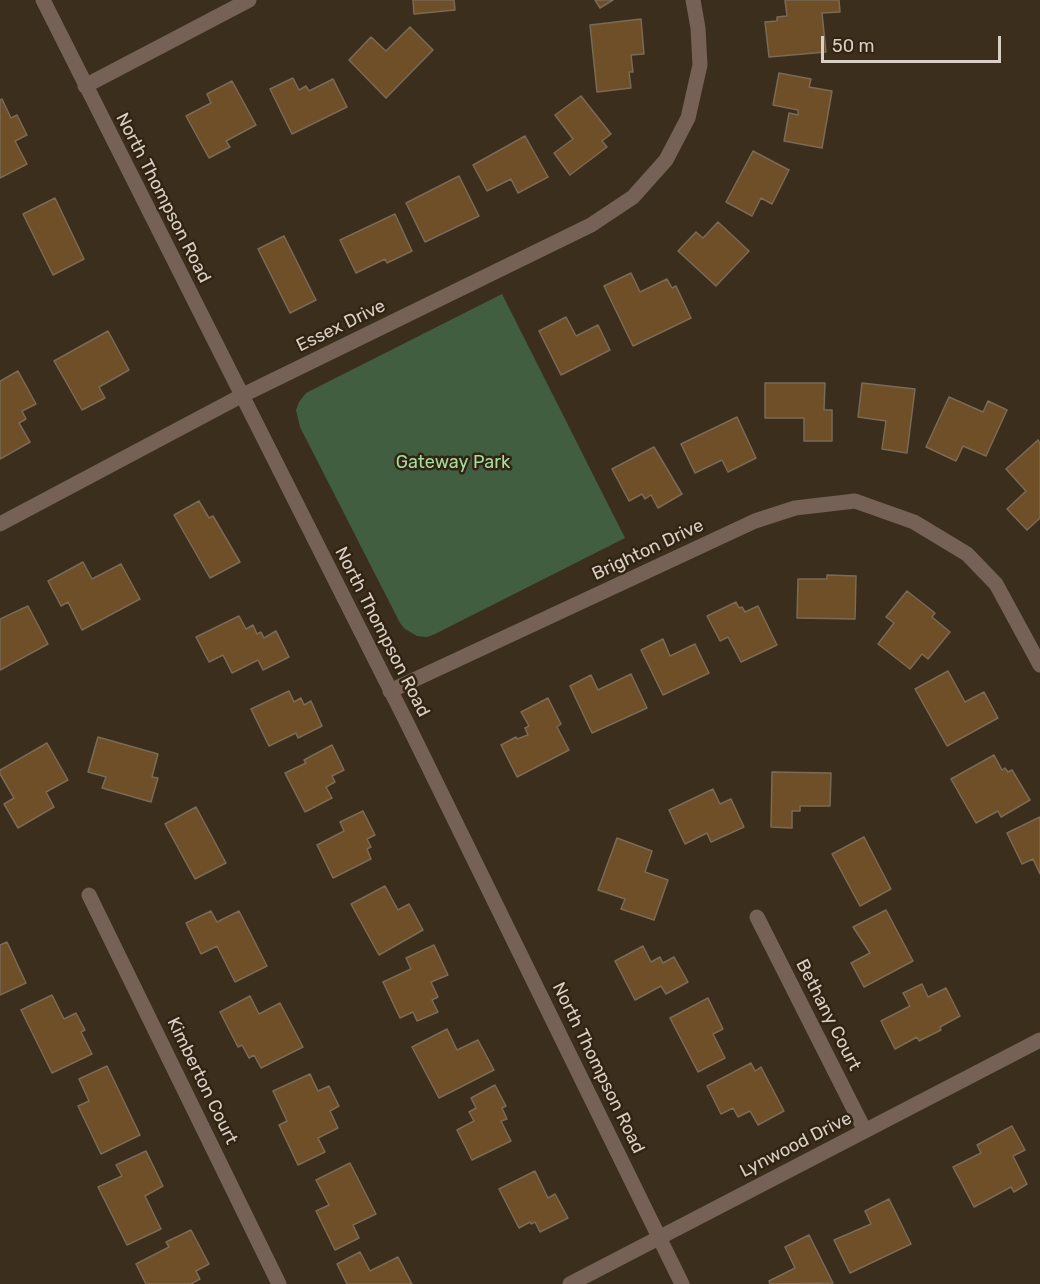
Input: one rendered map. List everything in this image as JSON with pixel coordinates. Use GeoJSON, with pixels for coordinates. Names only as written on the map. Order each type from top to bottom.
{"type":"FeatureCollection","features":[{"type":"Feature","properties":{"kind":"street","name":"North Thompson Road"},"geometry":{"type":"LineString","coordinates":[[43,0],[390,691],[682,1284]]}},
{"type":"Feature","properties":{"kind":"street"},"geometry":{"type":"LineString","coordinates":[[85,86],[249,0]]}},
{"type":"Feature","properties":{"kind":"street","name":"Essex Drive"},"geometry":{"type":"LineString","coordinates":[[0,524],[241,396],[591,225],[633,196],[666,160],[688,118],[700,65],[698,28],[693,0]]}},
{"type":"Feature","properties":{"kind":"street","name":"Brighton Drive"},"geometry":{"type":"LineString","coordinates":[[390,691],[755,521],[795,508],[855,501],[914,522],[967,554],[996,584],[1040,665]]}},
{"type":"Feature","properties":{"kind":"street","name":"Kimberton Court"},"geometry":{"type":"LineString","coordinates":[[89,895],[279,1284]]}},
{"type":"Feature","properties":{"kind":"street","name":"Bethany Court"},"geometry":{"type":"LineString","coordinates":[[757,917],[865,1131]]}},
{"type":"Feature","properties":{"kind":"street","name":"Lynwood Drive"},"geometry":{"type":"LineString","coordinates":[[570,1284],[1040,1040]]}},
{"type":"Feature","properties":{"kind":"green space","name":"Gateway Park"},"geometry":{"type":"Polygon","coordinates":[[[502,294],[625,538],[435,634],[427,637],[417,636],[400,623],[300,427],[296,410],[306,393],[502,294]]]}},
{"type":"Feature","properties":{"kind":"building"},"geometry":{"type":"Polygon","coordinates":[[[413,0],[454,0],[455,10],[414,14],[413,0]]]}},
{"type":"Feature","properties":{"kind":"building"},"geometry":{"type":"Polygon","coordinates":[[[595,0],[613,0],[600,8],[595,0]]]}},
{"type":"Feature","properties":{"kind":"building"},"geometry":{"type":"Polygon","coordinates":[[[785,0],[839,0],[840,12],[822,13],[826,52],[769,57],[765,22],[777,21],[777,17],[787,16],[785,0]]]}},
{"type":"Feature","properties":{"kind":"building"},"geometry":{"type":"Polygon","coordinates":[[[641,19],[644,54],[631,55],[633,72],[629,72],[631,88],[597,92],[590,25],[641,19]]]}},
{"type":"Feature","properties":{"kind":"building"},"geometry":{"type":"Polygon","coordinates":[[[410,27],[433,50],[386,98],[349,60],[371,37],[386,51],[410,27]]]}},
{"type":"Feature","properties":{"kind":"building"},"geometry":{"type":"Polygon","coordinates":[[[779,73],[811,79],[809,87],[832,91],[822,148],[784,141],[789,113],[798,115],[798,110],[773,105],[779,73]]]}},
{"type":"Feature","properties":{"kind":"building"},"geometry":{"type":"Polygon","coordinates":[[[293,78],[299,90],[306,86],[309,91],[333,79],[347,107],[292,134],[270,89],[293,78]]]}},
{"type":"Feature","properties":{"kind":"building"},"geometry":{"type":"Polygon","coordinates":[[[232,81],[256,125],[226,141],[230,147],[209,158],[186,116],[211,103],[207,94],[232,81]]]}},
{"type":"Feature","properties":{"kind":"building"},"geometry":{"type":"Polygon","coordinates":[[[581,96],[611,134],[602,141],[607,147],[570,175],[554,153],[573,139],[555,115],[581,96]]]}},
{"type":"Feature","properties":{"kind":"building"},"geometry":{"type":"Polygon","coordinates":[[[2,99],[11,118],[17,115],[27,135],[15,141],[27,164],[0,178],[0,100],[2,99]]]}},
{"type":"Feature","properties":{"kind":"building"},"geometry":{"type":"Polygon","coordinates":[[[525,136],[548,177],[518,193],[511,179],[487,191],[473,165],[525,136]]]}},
{"type":"Feature","properties":{"kind":"building"},"geometry":{"type":"Polygon","coordinates":[[[753,151],[789,170],[772,204],[761,198],[752,216],[726,202],[753,151]]]}},
{"type":"Feature","properties":{"kind":"building"},"geometry":{"type":"Polygon","coordinates":[[[459,176],[479,216],[425,242],[406,203],[459,176]]]}},
{"type":"Feature","properties":{"kind":"building"},"geometry":{"type":"Polygon","coordinates":[[[55,198],[84,259],[53,275],[23,214],[55,198]]]}},
{"type":"Feature","properties":{"kind":"building"},"geometry":{"type":"Polygon","coordinates":[[[395,214],[412,251],[387,263],[385,259],[356,273],[340,240],[395,214]]]}},
{"type":"Feature","properties":{"kind":"building"},"geometry":{"type":"Polygon","coordinates":[[[718,222],[749,251],[716,286],[678,251],[696,232],[703,238],[718,222]]]}},
{"type":"Feature","properties":{"kind":"building"},"geometry":{"type":"Polygon","coordinates":[[[284,236],[316,300],[290,313],[258,249],[284,236]]]}},
{"type":"Feature","properties":{"kind":"building"},"geometry":{"type":"Polygon","coordinates":[[[631,273],[640,292],[667,279],[672,288],[676,286],[691,318],[633,346],[604,286],[631,273]]]}},
{"type":"Feature","properties":{"kind":"building"},"geometry":{"type":"Polygon","coordinates":[[[566,317],[576,336],[598,325],[610,350],[561,375],[539,331],[566,317]]]}},
{"type":"Feature","properties":{"kind":"building"},"geometry":{"type":"Polygon","coordinates":[[[108,331],[129,370],[99,387],[105,398],[82,410],[54,361],[108,331]]]}},
{"type":"Feature","properties":{"kind":"building"},"geometry":{"type":"Polygon","coordinates":[[[18,371],[36,404],[22,411],[26,419],[19,423],[30,442],[0,459],[0,381],[18,371]]]}},
{"type":"Feature","properties":{"kind":"building"},"geometry":{"type":"Polygon","coordinates":[[[765,383],[825,383],[824,410],[832,410],[832,441],[804,441],[804,418],[765,418],[765,383]]]}},
{"type":"Feature","properties":{"kind":"building"},"geometry":{"type":"Polygon","coordinates":[[[862,383],[915,389],[907,453],[882,449],[886,421],[858,417],[862,383]]]}},
{"type":"Feature","properties":{"kind":"building"},"geometry":{"type":"Polygon","coordinates":[[[949,397],[983,412],[988,401],[1007,410],[986,456],[963,446],[956,461],[926,447],[949,397]]]}},
{"type":"Feature","properties":{"kind":"building"},"geometry":{"type":"Polygon","coordinates":[[[737,417],[756,458],[728,472],[722,460],[695,473],[681,444],[737,417]]]}},
{"type":"Feature","properties":{"kind":"building"},"geometry":{"type":"Polygon","coordinates":[[[1038,440],[1040,443],[1040,518],[1027,530],[1007,509],[1026,491],[1006,469],[1038,440]]]}},
{"type":"Feature","properties":{"kind":"building"},"geometry":{"type":"Polygon","coordinates":[[[654,447],[682,494],[658,508],[651,495],[645,499],[642,494],[629,501],[612,469],[654,447]]]}},
{"type":"Feature","properties":{"kind":"building"},"geometry":{"type":"Polygon","coordinates":[[[199,501],[209,518],[213,516],[240,562],[210,578],[174,515],[199,501]]]}},
{"type":"Feature","properties":{"kind":"building"},"geometry":{"type":"Polygon","coordinates":[[[83,562],[92,579],[121,564],[140,599],[82,630],[68,602],[61,606],[48,581],[83,562]]]}},
{"type":"Feature","properties":{"kind":"building"},"geometry":{"type":"Polygon","coordinates":[[[827,575],[856,576],[855,619],[797,618],[798,579],[827,579],[827,575]]]}},
{"type":"Feature","properties":{"kind":"building"},"geometry":{"type":"Polygon","coordinates":[[[907,591],[935,613],[932,617],[950,632],[928,659],[922,654],[910,669],[878,644],[894,623],[886,617],[907,591]]]}},
{"type":"Feature","properties":{"kind":"building"},"geometry":{"type":"Polygon","coordinates":[[[736,602],[745,612],[758,606],[777,645],[741,662],[728,637],[720,641],[707,616],[736,602]]]}},
{"type":"Feature","properties":{"kind":"building"},"geometry":{"type":"Polygon","coordinates":[[[28,606],[48,644],[0,670],[0,619],[28,606]]]}},
{"type":"Feature","properties":{"kind":"building"},"geometry":{"type":"Polygon","coordinates":[[[239,616],[246,629],[253,625],[257,634],[261,632],[264,638],[276,631],[289,657],[263,670],[258,660],[232,673],[223,655],[209,662],[196,637],[239,616]]]}},
{"type":"Feature","properties":{"kind":"building"},"geometry":{"type":"Polygon","coordinates":[[[663,639],[670,656],[695,644],[709,673],[663,695],[641,650],[663,639]]]}},
{"type":"Feature","properties":{"kind":"building"},"geometry":{"type":"Polygon","coordinates":[[[948,671],[965,702],[984,692],[998,718],[947,746],[915,689],[948,671]]]}},
{"type":"Feature","properties":{"kind":"building"},"geometry":{"type":"Polygon","coordinates":[[[631,674],[647,708],[592,733],[570,686],[591,675],[598,690],[631,674]]]}},
{"type":"Feature","properties":{"kind":"building"},"geometry":{"type":"Polygon","coordinates":[[[289,691],[294,702],[301,698],[304,705],[311,701],[322,726],[298,738],[296,733],[269,746],[251,709],[289,691]]]}},
{"type":"Feature","properties":{"kind":"building"},"geometry":{"type":"Polygon","coordinates":[[[548,698],[561,724],[557,727],[569,750],[517,777],[501,745],[516,737],[517,739],[528,735],[525,728],[529,726],[521,712],[548,698]]]}},
{"type":"Feature","properties":{"kind":"building"},"geometry":{"type":"Polygon","coordinates":[[[98,737],[158,754],[152,777],[158,778],[151,802],[102,788],[106,777],[88,772],[98,737]]]}},
{"type":"Feature","properties":{"kind":"building"},"geometry":{"type":"Polygon","coordinates":[[[47,743],[68,780],[46,792],[54,807],[18,828],[4,804],[14,798],[0,770],[47,743]]]}},
{"type":"Feature","properties":{"kind":"building"},"geometry":{"type":"Polygon","coordinates":[[[332,745],[344,770],[332,776],[335,782],[326,787],[332,798],[305,812],[285,773],[306,763],[304,760],[332,745]]]}},
{"type":"Feature","properties":{"kind":"building"},"geometry":{"type":"Polygon","coordinates":[[[994,755],[1002,770],[1005,768],[1008,772],[1012,770],[1030,800],[1001,817],[998,811],[976,823],[951,779],[994,755]]]}},
{"type":"Feature","properties":{"kind":"building"},"geometry":{"type":"Polygon","coordinates":[[[772,772],[831,773],[830,806],[800,806],[800,811],[792,811],[792,828],[771,827],[772,772]]]}},
{"type":"Feature","properties":{"kind":"building"},"geometry":{"type":"Polygon","coordinates":[[[713,789],[720,804],[731,799],[744,827],[711,842],[707,833],[685,844],[669,810],[713,789]]]}},
{"type":"Feature","properties":{"kind":"building"},"geometry":{"type":"Polygon","coordinates":[[[196,807],[226,863],[195,879],[165,824],[196,807]]]}},
{"type":"Feature","properties":{"kind":"building"},"geometry":{"type":"Polygon","coordinates":[[[363,811],[375,835],[367,839],[371,847],[367,849],[371,859],[333,878],[317,845],[344,831],[340,822],[363,811]]]}},
{"type":"Feature","properties":{"kind":"building"},"geometry":{"type":"Polygon","coordinates":[[[1040,817],[1040,874],[1033,859],[1022,864],[1007,833],[1040,817]]]}},
{"type":"Feature","properties":{"kind":"building"},"geometry":{"type":"Polygon","coordinates":[[[864,837],[891,889],[860,906],[832,854],[864,837]]]}},
{"type":"Feature","properties":{"kind":"building"},"geometry":{"type":"Polygon","coordinates":[[[617,838],[652,851],[645,872],[668,880],[654,920],[621,909],[625,899],[598,890],[617,838]]]}},
{"type":"Feature","properties":{"kind":"building"},"geometry":{"type":"Polygon","coordinates":[[[385,886],[398,910],[409,904],[423,930],[379,955],[351,904],[385,886]]]}},
{"type":"Feature","properties":{"kind":"building"},"geometry":{"type":"Polygon","coordinates":[[[886,910],[913,961],[864,987],[851,963],[870,953],[853,927],[886,910]]]}},
{"type":"Feature","properties":{"kind":"building"},"geometry":{"type":"Polygon","coordinates":[[[211,911],[217,922],[239,911],[267,966],[235,982],[217,946],[201,954],[186,923],[211,911]]]}},
{"type":"Feature","properties":{"kind":"building"},"geometry":{"type":"Polygon","coordinates":[[[7,942],[26,983],[0,995],[0,945],[7,942]]]}},
{"type":"Feature","properties":{"kind":"building"},"geometry":{"type":"Polygon","coordinates":[[[434,945],[448,975],[431,982],[438,997],[432,1000],[438,1012],[417,1021],[413,1012],[400,1018],[383,982],[411,969],[406,958],[434,945]]]}},
{"type":"Feature","properties":{"kind":"building"},"geometry":{"type":"Polygon","coordinates":[[[643,946],[651,962],[660,957],[663,963],[674,957],[688,982],[666,994],[661,986],[635,1000],[615,961],[643,946]]]}},
{"type":"Feature","properties":{"kind":"building"},"geometry":{"type":"Polygon","coordinates":[[[922,984],[928,997],[946,988],[960,1016],[940,1027],[941,1030],[919,1041],[917,1037],[895,1049],[881,1021],[910,1006],[903,993],[922,984]]]}},
{"type":"Feature","properties":{"kind":"building"},"geometry":{"type":"Polygon","coordinates":[[[52,995],[64,1019],[76,1013],[85,1030],[81,1032],[92,1054],[52,1073],[21,1010],[52,995]]]}},
{"type":"Feature","properties":{"kind":"building"},"geometry":{"type":"Polygon","coordinates":[[[250,996],[259,1014],[280,1003],[303,1047],[261,1068],[254,1055],[249,1058],[242,1045],[238,1047],[220,1012],[250,996]]]}},
{"type":"Feature","properties":{"kind":"building"},"geometry":{"type":"Polygon","coordinates":[[[708,998],[723,1029],[713,1034],[725,1058],[698,1072],[670,1018],[708,998]]]}},
{"type":"Feature","properties":{"kind":"building"},"geometry":{"type":"Polygon","coordinates":[[[447,1029],[457,1050],[478,1040],[494,1070],[439,1098],[412,1047],[447,1029]]]}},
{"type":"Feature","properties":{"kind":"building"},"geometry":{"type":"Polygon","coordinates":[[[751,1063],[755,1071],[761,1067],[784,1111],[758,1125],[750,1111],[738,1117],[733,1108],[721,1114],[707,1086],[751,1063]]]}},
{"type":"Feature","properties":{"kind":"building"},"geometry":{"type":"Polygon","coordinates":[[[107,1066],[140,1135],[101,1154],[78,1106],[89,1101],[79,1079],[107,1066]]]}},
{"type":"Feature","properties":{"kind":"building"},"geometry":{"type":"Polygon","coordinates":[[[310,1074],[318,1091],[329,1086],[339,1106],[330,1111],[338,1128],[318,1138],[325,1152],[298,1165],[279,1125],[287,1121],[273,1091],[310,1074]]]}},
{"type":"Feature","properties":{"kind":"building"},"geometry":{"type":"Polygon","coordinates":[[[495,1085],[506,1106],[502,1108],[507,1119],[501,1121],[511,1141],[472,1160],[457,1130],[474,1121],[469,1112],[476,1108],[471,1098],[495,1085]]]}},
{"type":"Feature","properties":{"kind":"building"},"geometry":{"type":"Polygon","coordinates":[[[1012,1126],[1025,1150],[1013,1156],[1027,1184],[1014,1192],[1011,1187],[974,1207],[953,1167],[981,1153],[977,1145],[1012,1126]]]}},
{"type":"Feature","properties":{"kind":"building"},"geometry":{"type":"Polygon","coordinates":[[[146,1151],[163,1186],[145,1196],[161,1229],[127,1245],[98,1187],[122,1176],[116,1165],[146,1151]]]}},
{"type":"Feature","properties":{"kind":"building"},"geometry":{"type":"Polygon","coordinates":[[[350,1163],[376,1214],[353,1225],[359,1238],[335,1250],[316,1211],[329,1205],[316,1180],[350,1163]]]}},
{"type":"Feature","properties":{"kind":"building"},"geometry":{"type":"Polygon","coordinates":[[[535,1171],[548,1198],[555,1194],[568,1218],[540,1232],[535,1222],[519,1228],[499,1189],[535,1171]]]}},
{"type":"Feature","properties":{"kind":"building"},"geometry":{"type":"Polygon","coordinates":[[[889,1199],[911,1244],[850,1273],[834,1240],[871,1224],[865,1211],[889,1199]]]}},
{"type":"Feature","properties":{"kind":"building"},"geometry":{"type":"Polygon","coordinates":[[[191,1230],[209,1264],[196,1271],[200,1279],[191,1284],[146,1284],[136,1264],[169,1247],[166,1242],[191,1230]]]}},
{"type":"Feature","properties":{"kind":"building"},"geometry":{"type":"Polygon","coordinates":[[[809,1235],[833,1283],[770,1284],[769,1281],[795,1268],[785,1247],[809,1235]]]}},
{"type":"Feature","properties":{"kind":"building"},"geometry":{"type":"Polygon","coordinates":[[[360,1252],[370,1271],[398,1257],[412,1284],[347,1284],[337,1264],[360,1252]]]}}]}
